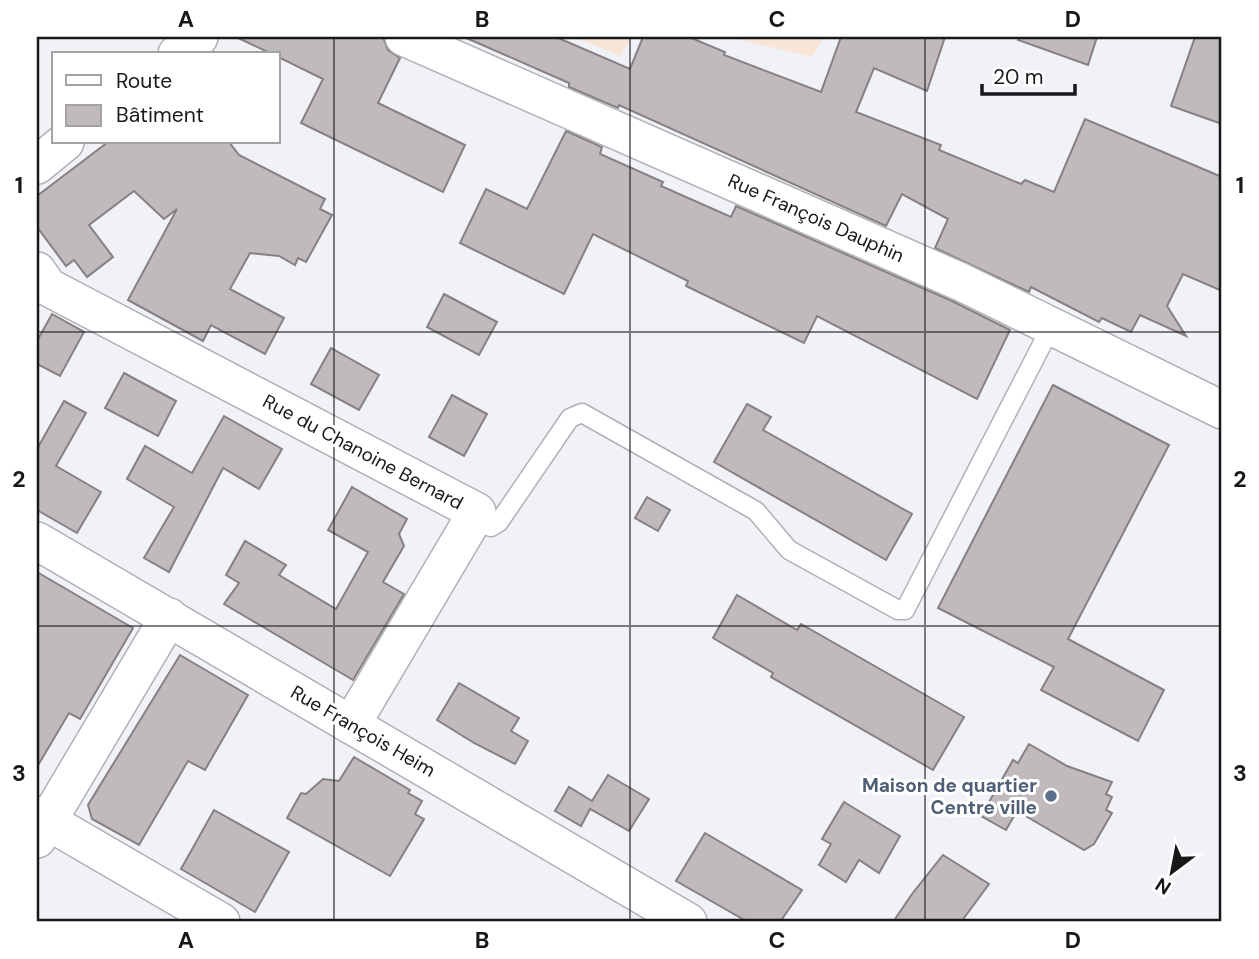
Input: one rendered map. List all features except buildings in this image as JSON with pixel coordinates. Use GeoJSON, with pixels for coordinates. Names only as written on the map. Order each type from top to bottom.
{"type":"FeatureCollection","features":[{"type":"Feature","properties":{"kind":"street"},"geometry":{"type":"LineString","coordinates":[[180,52],[199,37]]}},
{"type":"Feature","properties":{"kind":"street","name":"Rue François Dauphin"},"geometry":{"type":"LineString","coordinates":[[404,37],[891,251],[1052,325],[1222,410]]}},
{"type":"Feature","properties":{"kind":"street"},"geometry":{"type":"LineString","coordinates":[[37,165],[63,144]]}},
{"type":"Feature","properties":{"kind":"street","name":"Rue du Chanoine Bernard"},"geometry":{"type":"LineString","coordinates":[[37,271],[48,287],[477,512],[351,725]]}},
{"type":"Feature","properties":{"kind":"street","name":"Rue François Heim"},"geometry":{"type":"LineString","coordinates":[[37,541],[688,922]]}},
{"type":"Feature","properties":{"kind":"street"},"geometry":{"type":"LineString","coordinates":[[169,617],[40,825],[221,922]]}},
{"type":"Feature","properties":{"kind":"lane"},"geometry":{"type":"LineString","coordinates":[[472,520],[491,527],[499,523],[570,418],[582,413],[756,511],[789,550],[898,611],[905,610],[1052,325]]}},
{"type":"Feature","properties":{"kind":"shaded area"},"geometry":{"type":"Polygon","coordinates":[[[575,37],[632,37],[620,56],[575,37]]]}},
{"type":"Feature","properties":{"kind":"shaded area"},"geometry":{"type":"Polygon","coordinates":[[[729,37],[824,37],[812,57],[729,37]]]}},
{"type":"Feature","properties":{"kind":"place","name":"Maison de quartier Centre ville"},"geometry":{"type":"Point","coordinates":[1051,796]}}]}
